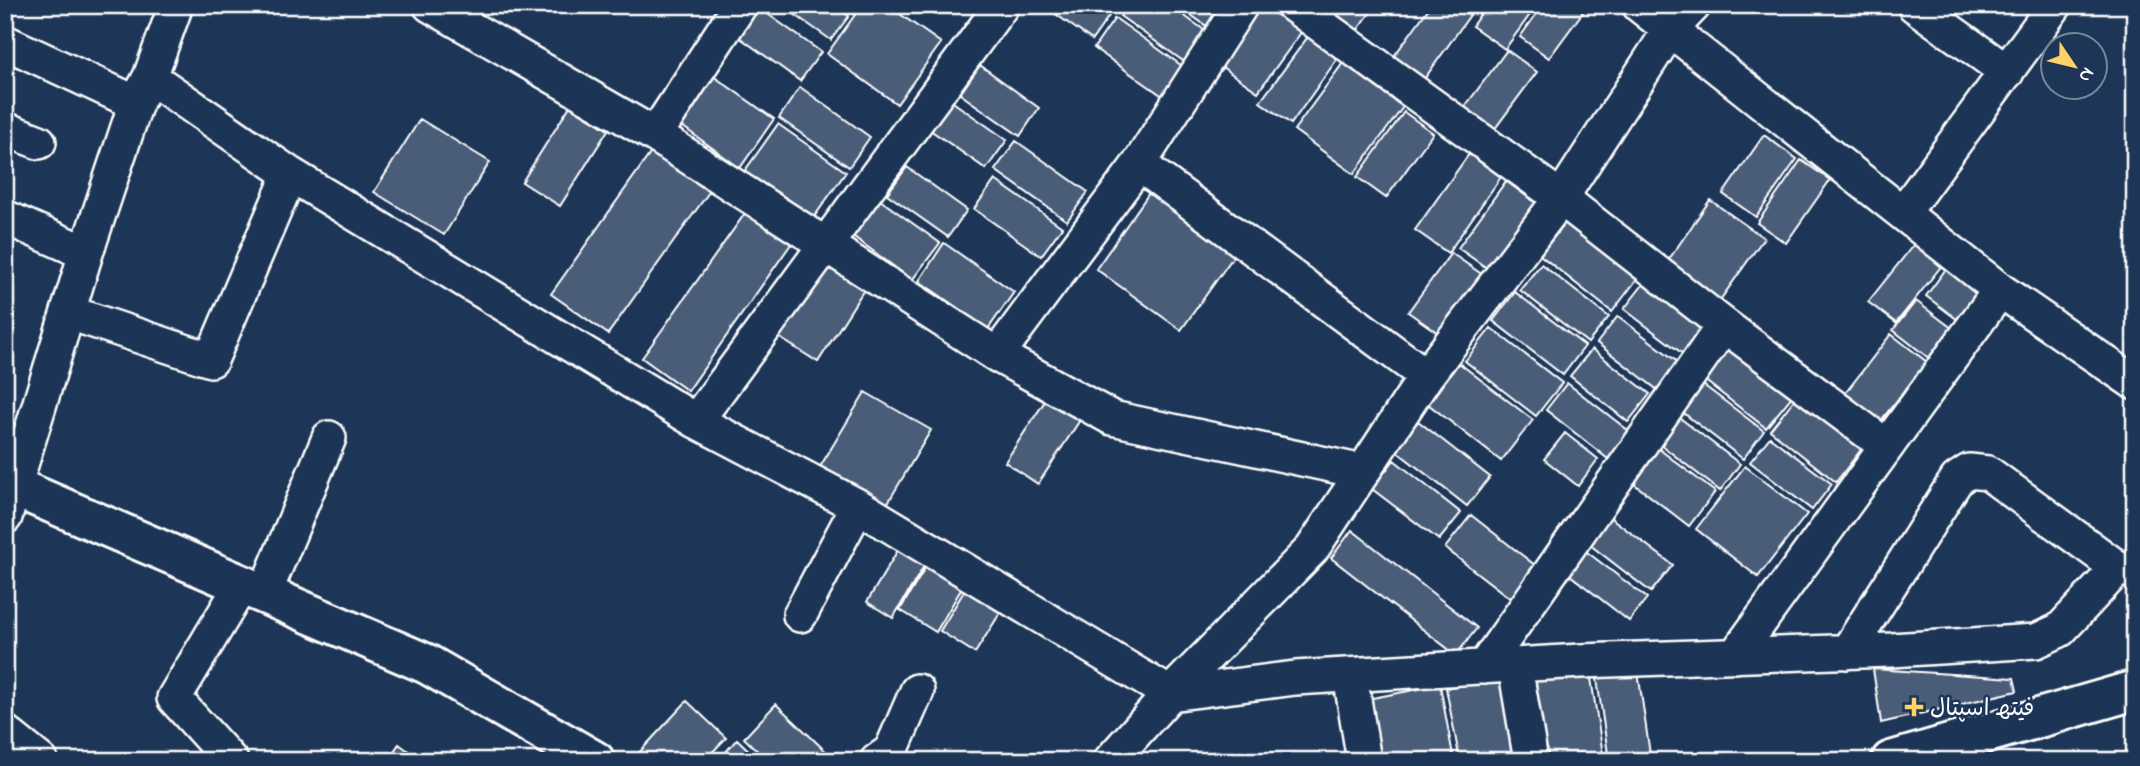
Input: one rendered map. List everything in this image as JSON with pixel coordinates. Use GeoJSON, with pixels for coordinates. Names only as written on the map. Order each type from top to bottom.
{"type":"FeatureCollection","features":[{"type":"Feature","properties":{"kind":"street"},"geometry":{"type":"LineString","coordinates":[[176,5],[86,253],[9,496],[252,590],[427,664],[595,761]]}},
{"type":"Feature","properties":{"kind":"street"},"geometry":{"type":"LineString","coordinates":[[430,5],[655,135],[997,355],[1112,418],[1363,472]]}},
{"type":"Feature","properties":{"kind":"street"},"geometry":{"type":"LineString","coordinates":[[655,135],[740,5]]}},
{"type":"Feature","properties":{"kind":"street"},"geometry":{"type":"LineString","coordinates":[[696,421],[1002,5]]}},
{"type":"Feature","properties":{"kind":"street"},"geometry":{"type":"LineString","coordinates":[[997,355],[1139,164],[1241,5]]}},
{"type":"Feature","properties":{"kind":"street"},"geometry":{"type":"LineString","coordinates":[[1293,5],[1562,198],[1724,326],[1885,445]]}},
{"type":"Feature","properties":{"kind":"street"},"geometry":{"type":"LineString","coordinates":[[1639,5],[2000,289],[2135,383]]}},
{"type":"Feature","properties":{"kind":"street"},"geometry":{"type":"LineString","coordinates":[[1110,761],[1170,694],[1312,550],[1426,376],[1562,198],[1670,30],[1694,5]]}},
{"type":"Feature","properties":{"kind":"street"},"geometry":{"type":"LineString","coordinates":[[1914,5],[2007,72]]}},
{"type":"Feature","properties":{"kind":"street"},"geometry":{"type":"LineString","coordinates":[[1903,213],[2055,5]]}},
{"type":"Feature","properties":{"kind":"street"},"geometry":{"type":"LineString","coordinates":[[5,42],[143,90],[289,174],[696,421],[858,506],[1170,694],[1295,678],[1499,666],[1847,652],[2036,641],[2060,630],[2126,570],[1988,473],[1969,471],[1957,479],[1847,652]]}},
{"type":"Feature","properties":{"kind":"street"},"geometry":{"type":"LineString","coordinates":[[5,129],[39,142]]}},
{"type":"Feature","properties":{"kind":"street"},"geometry":{"type":"LineString","coordinates":[[1139,164],[1426,376]]}},
{"type":"Feature","properties":{"kind":"street"},"geometry":{"type":"LineString","coordinates":[[69,313],[211,360],[289,174]]}},
{"type":"Feature","properties":{"kind":"street"},"geometry":{"type":"LineString","coordinates":[[5,217],[86,253]]}},
{"type":"Feature","properties":{"kind":"street"},"geometry":{"type":"LineString","coordinates":[[1735,656],[2000,289]]}},
{"type":"Feature","properties":{"kind":"street"},"geometry":{"type":"LineString","coordinates":[[1499,666],[1724,326]]}},
{"type":"Feature","properties":{"kind":"street"},"geometry":{"type":"LineString","coordinates":[[231,761],[174,698],[252,590],[329,438]]}},
{"type":"Feature","properties":{"kind":"street"},"geometry":{"type":"LineString","coordinates":[[800,615],[858,506]]}},
{"type":"Feature","properties":{"kind":"street"},"geometry":{"type":"LineString","coordinates":[[1499,666],[1531,761]]}},
{"type":"Feature","properties":{"kind":"street"},"geometry":{"type":"LineString","coordinates":[[1350,675],[1364,761]]}},
{"type":"Feature","properties":{"kind":"street"},"geometry":{"type":"LineString","coordinates":[[1891,761],[2135,690]]}},
{"type":"Feature","properties":{"kind":"street"},"geometry":{"type":"LineString","coordinates":[[877,761],[891,751],[917,691]]}},
{"type":"Feature","properties":{"kind":"street"},"geometry":{"type":"LineString","coordinates":[[5,732],[41,761]]}},
{"type":"Feature","properties":{"kind":"building"},"geometry":{"type":"Polygon","coordinates":[[[755,5],[821,52],[800,81],[732,32],[755,5]]]}},
{"type":"Feature","properties":{"kind":"building"},"geometry":{"type":"Polygon","coordinates":[[[781,5],[834,5],[849,16],[831,40],[781,5]]]}},
{"type":"Feature","properties":{"kind":"building"},"geometry":{"type":"Polygon","coordinates":[[[862,5],[887,5],[941,43],[897,104],[827,54],[862,5]]]}},
{"type":"Feature","properties":{"kind":"building"},"geometry":{"type":"Polygon","coordinates":[[[1043,5],[1101,5],[1111,13],[1092,40],[1043,5]]]}},
{"type":"Feature","properties":{"kind":"building"},"geometry":{"type":"Polygon","coordinates":[[[1127,5],[1169,5],[1207,32],[1186,63],[1120,16],[1127,5]]]}},
{"type":"Feature","properties":{"kind":"building"},"geometry":{"type":"Polygon","coordinates":[[[1177,5],[1230,5],[1212,30],[1177,5]]]}},
{"type":"Feature","properties":{"kind":"building"},"geometry":{"type":"Polygon","coordinates":[[[1261,5],[1302,31],[1258,92],[1219,65],[1261,5]]]}},
{"type":"Feature","properties":{"kind":"building"},"geometry":{"type":"Polygon","coordinates":[[[1332,5],[1376,5],[1356,32],[1327,11],[1332,5]]]}},
{"type":"Feature","properties":{"kind":"building"},"geometry":{"type":"Polygon","coordinates":[[[1431,5],[1456,5],[1470,15],[1422,82],[1392,59],[1431,5]]]}},
{"type":"Feature","properties":{"kind":"building"},"geometry":{"type":"Polygon","coordinates":[[[1487,5],[1537,5],[1505,49],[1472,26],[1487,5]]]}},
{"type":"Feature","properties":{"kind":"building"},"geometry":{"type":"Polygon","coordinates":[[[1543,5],[1588,5],[1549,58],[1520,37],[1543,5]]]}},
{"type":"Feature","properties":{"kind":"building"},"geometry":{"type":"Polygon","coordinates":[[[1115,18],[1185,68],[1164,97],[1094,48],[1115,18]]]}},
{"type":"Feature","properties":{"kind":"building"},"geometry":{"type":"Polygon","coordinates":[[[1310,34],[1340,55],[1291,124],[1260,102],[1310,34]]]}},
{"type":"Feature","properties":{"kind":"building"},"geometry":{"type":"Polygon","coordinates":[[[1507,50],[1537,72],[1488,138],[1458,116],[1507,50]]]}},
{"type":"Feature","properties":{"kind":"building"},"geometry":{"type":"Polygon","coordinates":[[[1343,63],[1403,107],[1354,174],[1294,130],[1343,63]]]}},
{"type":"Feature","properties":{"kind":"building"},"geometry":{"type":"Polygon","coordinates":[[[980,65],[1039,108],[1020,136],[960,94],[980,65]]]}},
{"type":"Feature","properties":{"kind":"building"},"geometry":{"type":"Polygon","coordinates":[[[709,73],[774,119],[740,168],[675,121],[709,73]]]}},
{"type":"Feature","properties":{"kind":"building"},"geometry":{"type":"Polygon","coordinates":[[[800,87],[870,137],[849,167],[779,118],[800,87]]]}},
{"type":"Feature","properties":{"kind":"building"},"geometry":{"type":"Polygon","coordinates":[[[947,98],[1007,140],[986,169],[926,127],[947,98]]]}},
{"type":"Feature","properties":{"kind":"building"},"geometry":{"type":"Polygon","coordinates":[[[570,106],[608,130],[560,206],[522,182],[570,106]]]}},
{"type":"Feature","properties":{"kind":"building"},"geometry":{"type":"Polygon","coordinates":[[[1404,112],[1433,133],[1386,198],[1357,177],[1404,112]]]}},
{"type":"Feature","properties":{"kind":"building"},"geometry":{"type":"Polygon","coordinates":[[[420,119],[490,162],[444,235],[374,192],[420,119]]]}},
{"type":"Feature","properties":{"kind":"building"},"geometry":{"type":"Polygon","coordinates":[[[778,124],[846,172],[809,224],[741,176],[778,124]]]}},
{"type":"Feature","properties":{"kind":"building"},"geometry":{"type":"Polygon","coordinates":[[[1764,135],[1797,159],[1756,217],[1723,194],[1764,135]]]}},
{"type":"Feature","properties":{"kind":"building"},"geometry":{"type":"Polygon","coordinates":[[[1016,141],[1088,192],[1067,221],[995,170],[1016,141]]]}},
{"type":"Feature","properties":{"kind":"building"},"geometry":{"type":"Polygon","coordinates":[[[652,151],[709,192],[608,334],[551,294],[652,151]]]}},
{"type":"Feature","properties":{"kind":"building"},"geometry":{"type":"Polygon","coordinates":[[[1469,154],[1501,177],[1448,253],[1415,230],[1469,154]]]}},
{"type":"Feature","properties":{"kind":"building"},"geometry":{"type":"Polygon","coordinates":[[[1801,160],[1830,180],[1786,243],[1757,223],[1801,160]]]}},
{"type":"Feature","properties":{"kind":"building"},"geometry":{"type":"Polygon","coordinates":[[[907,167],[967,210],[948,237],[887,194],[907,167]]]}},
{"type":"Feature","properties":{"kind":"building"},"geometry":{"type":"Polygon","coordinates":[[[995,180],[1062,227],[1041,256],[974,209],[995,180]]]}},
{"type":"Feature","properties":{"kind":"building"},"geometry":{"type":"Polygon","coordinates":[[[1506,181],[1541,207],[1494,273],[1458,248],[1506,181]]]}},
{"type":"Feature","properties":{"kind":"building"},"geometry":{"type":"Polygon","coordinates":[[[1152,189],[1238,250],[1181,330],[1096,269],[1152,189]]]}},
{"type":"Feature","properties":{"kind":"building"},"geometry":{"type":"Polygon","coordinates":[[[876,197],[940,243],[912,280],[850,234],[876,197]]]}},
{"type":"Feature","properties":{"kind":"building"},"geometry":{"type":"Polygon","coordinates":[[[1710,200],[1764,238],[1718,303],[1665,265],[1710,200]]]}},
{"type":"Feature","properties":{"kind":"building"},"geometry":{"type":"Polygon","coordinates":[[[746,212],[791,244],[688,391],[642,358],[746,212]]]}},
{"type":"Feature","properties":{"kind":"building"},"geometry":{"type":"Polygon","coordinates":[[[1566,222],[1638,278],[1612,312],[1540,255],[1566,222]]]}},
{"type":"Feature","properties":{"kind":"building"},"geometry":{"type":"Polygon","coordinates":[[[944,243],[1014,292],[988,329],[919,281],[944,243]]]}},
{"type":"Feature","properties":{"kind":"building"},"geometry":{"type":"Polygon","coordinates":[[[1915,243],[1943,264],[1896,323],[1868,302],[1915,243]]]}},
{"type":"Feature","properties":{"kind":"building"},"geometry":{"type":"Polygon","coordinates":[[[1451,253],[1483,275],[1441,335],[1408,312],[1451,253]]]}},
{"type":"Feature","properties":{"kind":"building"},"geometry":{"type":"Polygon","coordinates":[[[819,258],[865,288],[818,362],[772,333],[819,258]]]}},
{"type":"Feature","properties":{"kind":"building"},"geometry":{"type":"Polygon","coordinates":[[[1541,264],[1609,317],[1588,343],[1520,290],[1541,264]]]}},
{"type":"Feature","properties":{"kind":"building"},"geometry":{"type":"Polygon","coordinates":[[[1946,269],[1978,293],[1958,320],[1926,296],[1946,269]]]}},
{"type":"Feature","properties":{"kind":"building"},"geometry":{"type":"Polygon","coordinates":[[[1646,281],[1704,327],[1683,354],[1624,309],[1646,281]]]}},
{"type":"Feature","properties":{"kind":"building"},"geometry":{"type":"Polygon","coordinates":[[[1515,292],[1585,346],[1563,375],[1493,321],[1515,292]]]}},
{"type":"Feature","properties":{"kind":"building"},"geometry":{"type":"Polygon","coordinates":[[[1916,301],[1953,329],[1930,359],[1893,330],[1916,301]]]}},
{"type":"Feature","properties":{"kind":"building"},"geometry":{"type":"Polygon","coordinates":[[[1618,316],[1680,364],[1659,391],[1597,343],[1618,316]]]}},
{"type":"Feature","properties":{"kind":"building"},"geometry":{"type":"Polygon","coordinates":[[[1491,328],[1562,383],[1536,416],[1465,361],[1491,328]]]}},
{"type":"Feature","properties":{"kind":"building"},"geometry":{"type":"Polygon","coordinates":[[[1891,334],[1927,362],[1875,428],[1840,400],[1891,334]]]}},
{"type":"Feature","properties":{"kind":"building"},"geometry":{"type":"Polygon","coordinates":[[[1729,345],[1793,395],[1766,428],[1703,379],[1729,345]]]}},
{"type":"Feature","properties":{"kind":"building"},"geometry":{"type":"Polygon","coordinates":[[[1592,349],[1650,394],[1628,422],[1570,376],[1592,349]]]}},
{"type":"Feature","properties":{"kind":"building"},"geometry":{"type":"Polygon","coordinates":[[[1459,363],[1533,420],[1501,461],[1428,404],[1459,363]]]}},
{"type":"Feature","properties":{"kind":"building"},"geometry":{"type":"Polygon","coordinates":[[[1567,383],[1629,431],[1608,459],[1546,410],[1567,383]]]}},
{"type":"Feature","properties":{"kind":"building"},"geometry":{"type":"Polygon","coordinates":[[[1702,384],[1764,431],[1743,459],[1681,411],[1702,384]]]}},
{"type":"Feature","properties":{"kind":"building"},"geometry":{"type":"Polygon","coordinates":[[[865,392],[931,430],[886,506],[820,467],[865,392]]]}},
{"type":"Feature","properties":{"kind":"building"},"geometry":{"type":"Polygon","coordinates":[[[1797,396],[1863,447],[1836,482],[1770,430],[1797,396]]]}},
{"type":"Feature","properties":{"kind":"building"},"geometry":{"type":"Polygon","coordinates":[[[1047,398],[1080,420],[1038,484],[1005,462],[1047,398]]]}},
{"type":"Feature","properties":{"kind":"building"},"geometry":{"type":"Polygon","coordinates":[[[1676,415],[1740,464],[1720,491],[1656,441],[1676,415]]]}},
{"type":"Feature","properties":{"kind":"building"},"geometry":{"type":"Polygon","coordinates":[[[1418,421],[1490,477],[1467,506],[1395,450],[1418,421]]]}},
{"type":"Feature","properties":{"kind":"building"},"geometry":{"type":"Polygon","coordinates":[[[1565,433],[1598,459],[1578,486],[1544,459],[1565,433]]]}},
{"type":"Feature","properties":{"kind":"building"},"geometry":{"type":"Polygon","coordinates":[[[1770,437],[1832,484],[1812,510],[1750,462],[1770,437]]]}},
{"type":"Feature","properties":{"kind":"building"},"geometry":{"type":"Polygon","coordinates":[[[1655,446],[1715,492],[1689,526],[1629,480],[1655,446]]]}},
{"type":"Feature","properties":{"kind":"building"},"geometry":{"type":"Polygon","coordinates":[[[1394,460],[1461,513],[1439,540],[1372,489],[1394,460]]]}},
{"type":"Feature","properties":{"kind":"building"},"geometry":{"type":"Polygon","coordinates":[[[1745,466],[1807,514],[1758,577],[1696,529],[1745,466]]]}},
{"type":"Feature","properties":{"kind":"building"},"geometry":{"type":"Polygon","coordinates":[[[1606,514],[1673,565],[1651,592],[1585,541],[1606,514]]]}},
{"type":"Feature","properties":{"kind":"building"},"geometry":{"type":"Polygon","coordinates":[[[1471,515],[1536,566],[1511,599],[1445,548],[1471,515]]]}},
{"type":"Feature","properties":{"kind":"building"},"geometry":{"type":"Polygon","coordinates":[[[1352,530],[1477,628],[1456,655],[1331,558],[1352,530]]]}},
{"type":"Feature","properties":{"kind":"building"},"geometry":{"type":"Polygon","coordinates":[[[1583,549],[1647,598],[1629,621],[1565,571],[1583,549]]]}},
{"type":"Feature","properties":{"kind":"building"},"geometry":{"type":"Polygon","coordinates":[[[898,550],[924,566],[893,618],[867,602],[898,550]]]}},
{"type":"Feature","properties":{"kind":"building"},"geometry":{"type":"Polygon","coordinates":[[[927,565],[963,586],[936,632],[900,610],[927,565]]]}},
{"type":"Feature","properties":{"kind":"building"},"geometry":{"type":"Polygon","coordinates":[[[966,588],[1002,610],[975,653],[940,631],[966,588]]]}},
{"type":"Feature","properties":{"kind":"building","name":"فیتھ اسپتال"},"geometry":{"type":"Polygon","coordinates":[[[1873,669],[2014,678],[2017,691],[1881,723],[1873,669]]]}},
{"type":"Feature","properties":{"kind":"building"},"geometry":{"type":"Polygon","coordinates":[[[1590,672],[1604,761],[1537,761],[1525,683],[1590,672]]]}},
{"type":"Feature","properties":{"kind":"building"},"geometry":{"type":"Polygon","coordinates":[[[1638,672],[1651,761],[1609,761],[1597,679],[1638,672]]]}},
{"type":"Feature","properties":{"kind":"building"},"geometry":{"type":"Polygon","coordinates":[[[1510,676],[1526,761],[1460,761],[1446,688],[1510,676]]]}},
{"type":"Feature","properties":{"kind":"building"},"geometry":{"type":"Polygon","coordinates":[[[1440,685],[1454,761],[1373,761],[1362,700],[1440,685]]]}},
{"type":"Feature","properties":{"kind":"building"},"geometry":{"type":"Polygon","coordinates":[[[687,701],[726,738],[704,761],[639,761],[635,757],[687,701]]]}},
{"type":"Feature","properties":{"kind":"building"},"geometry":{"type":"Polygon","coordinates":[[[776,704],[836,761],[768,761],[744,738],[776,704]]]}},
{"type":"Feature","properties":{"kind":"building"},"geometry":{"type":"Polygon","coordinates":[[[737,739],[760,761],[718,761],[737,739]]]}},
{"type":"Feature","properties":{"kind":"building"},"geometry":{"type":"Polygon","coordinates":[[[399,744],[422,761],[387,761],[399,744]]]}},
{"type":"Feature","properties":{"kind":"place","name":"فیتھ اسپتال"},"geometry":{"type":"Point","coordinates":[1914,707]}}]}
